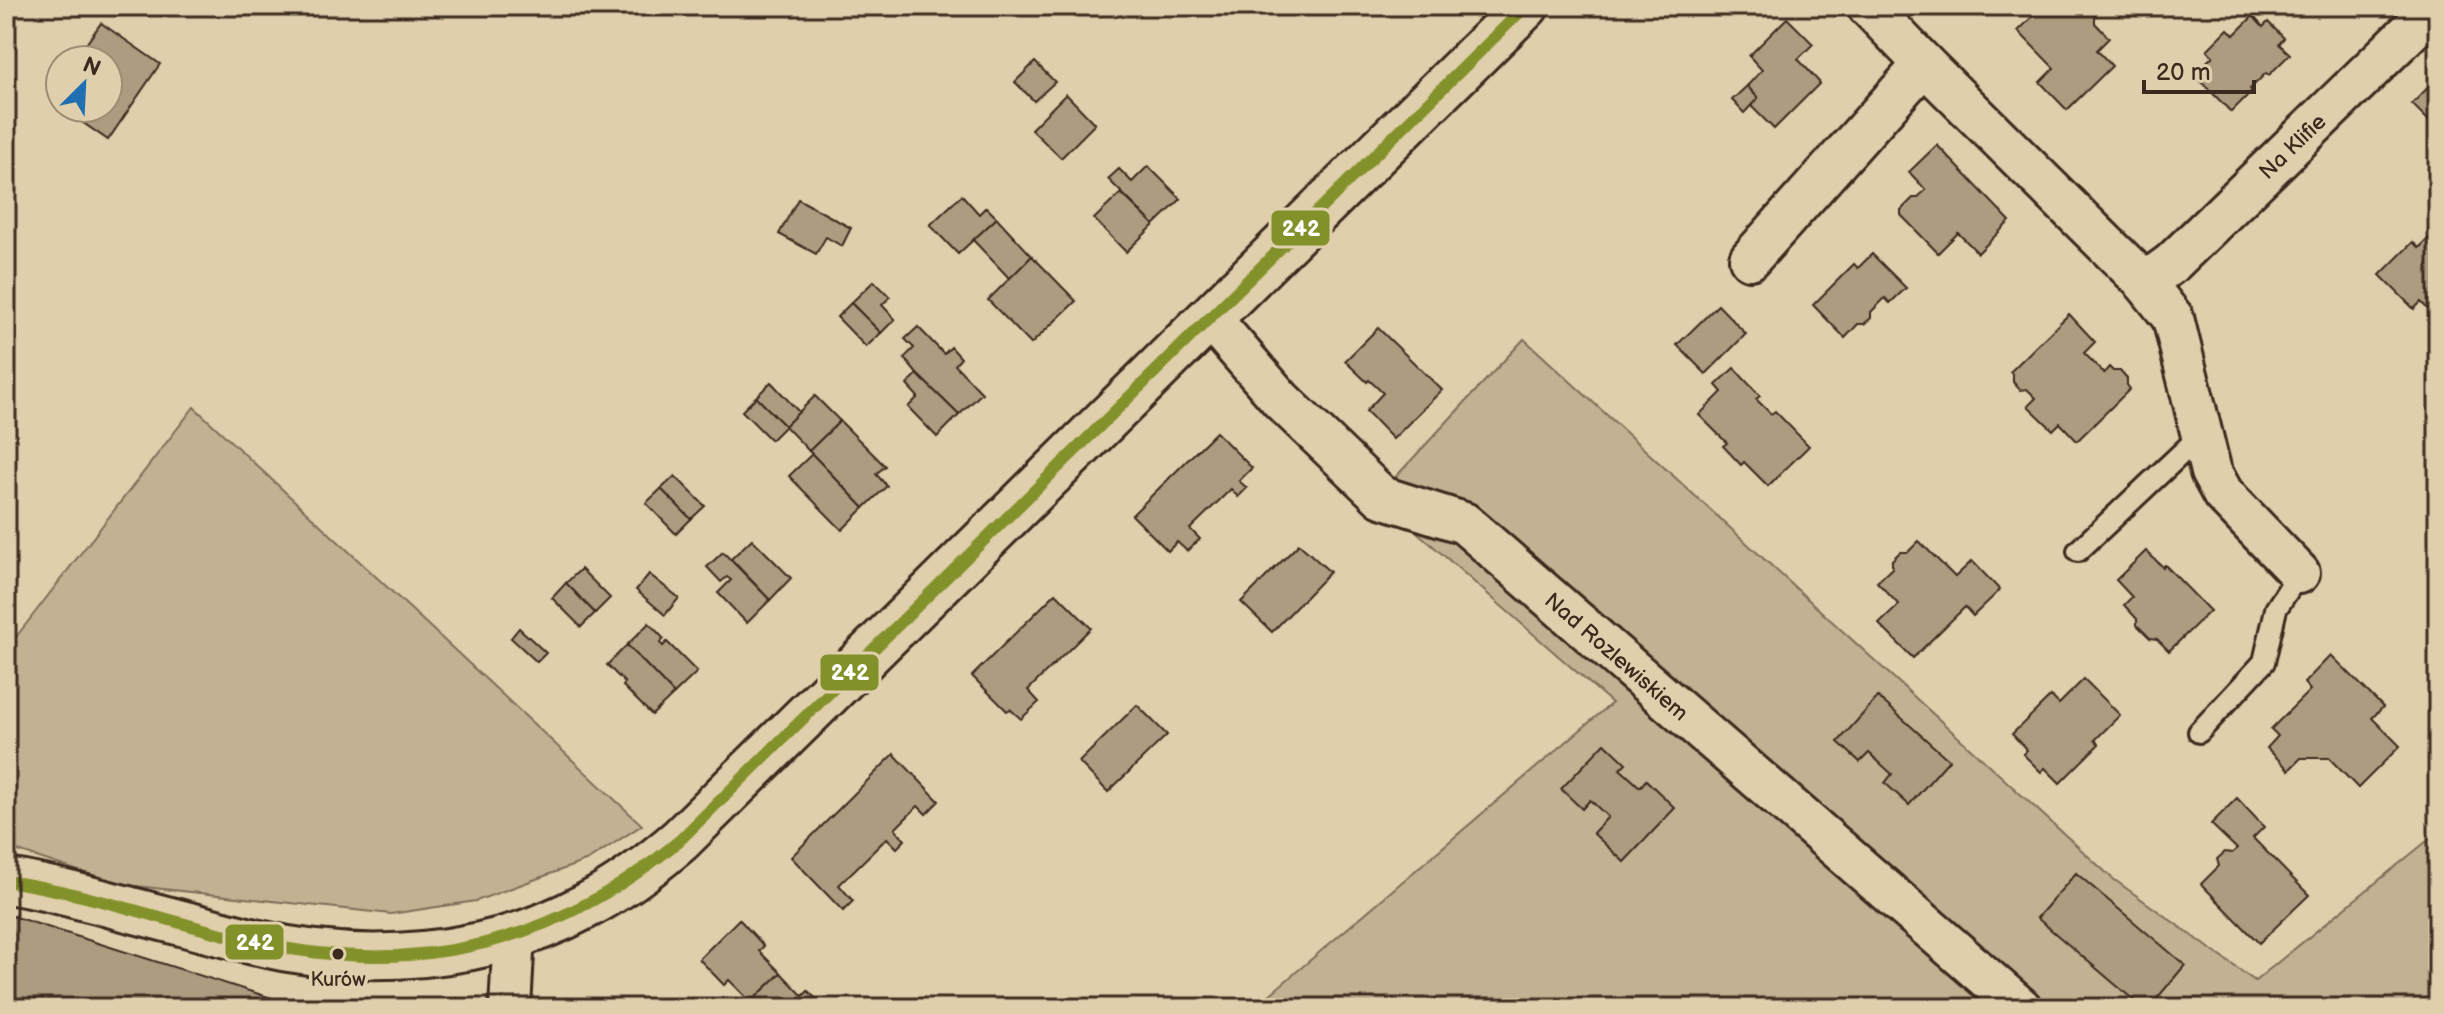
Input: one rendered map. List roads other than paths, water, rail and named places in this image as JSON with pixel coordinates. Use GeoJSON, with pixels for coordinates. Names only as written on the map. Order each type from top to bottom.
{"type":"FeatureCollection","features":[{"type":"Feature","properties":{"kind":"street"},"geometry":{"type":"LineString","coordinates":[[6,881],[55,890],[257,943],[318,953],[393,956],[452,951],[514,935],[585,907],[631,879],[680,840],[1526,6]]}},
{"type":"Feature","properties":{"kind":"street"},"geometry":{"type":"LineString","coordinates":[[1868,6],[2145,283],[2173,318],[2211,472],[2223,494],[2299,573]]}},
{"type":"Feature","properties":{"kind":"street","name":"Na Klifie"},"geometry":{"type":"LineString","coordinates":[[2145,283],[2172,263],[2436,6]]}},
{"type":"Feature","properties":{"kind":"street"},"geometry":{"type":"LineString","coordinates":[[1750,259],[1924,64]]}},
{"type":"Feature","properties":{"kind":"street","name":"Nad Rozlewiskiem"},"geometry":{"type":"LineString","coordinates":[[1211,319],[1281,400],[1382,497],[1464,523],[2021,1008]]}},
{"type":"Feature","properties":{"kind":"street"},"geometry":{"type":"LineString","coordinates":[[510,1008],[514,935]]}},
{"type":"Feature","properties":{"kind":"lane"},"geometry":{"type":"LineString","coordinates":[[2078,551],[2202,434]]}},
{"type":"Feature","properties":{"kind":"lane"},"geometry":{"type":"LineString","coordinates":[[2199,732],[2264,662],[2276,609],[2299,573]]}},
{"type":"Feature","properties":{"kind":"place","name":"Kurów"},"geometry":{"type":"Point","coordinates":[338,954]}}]}
